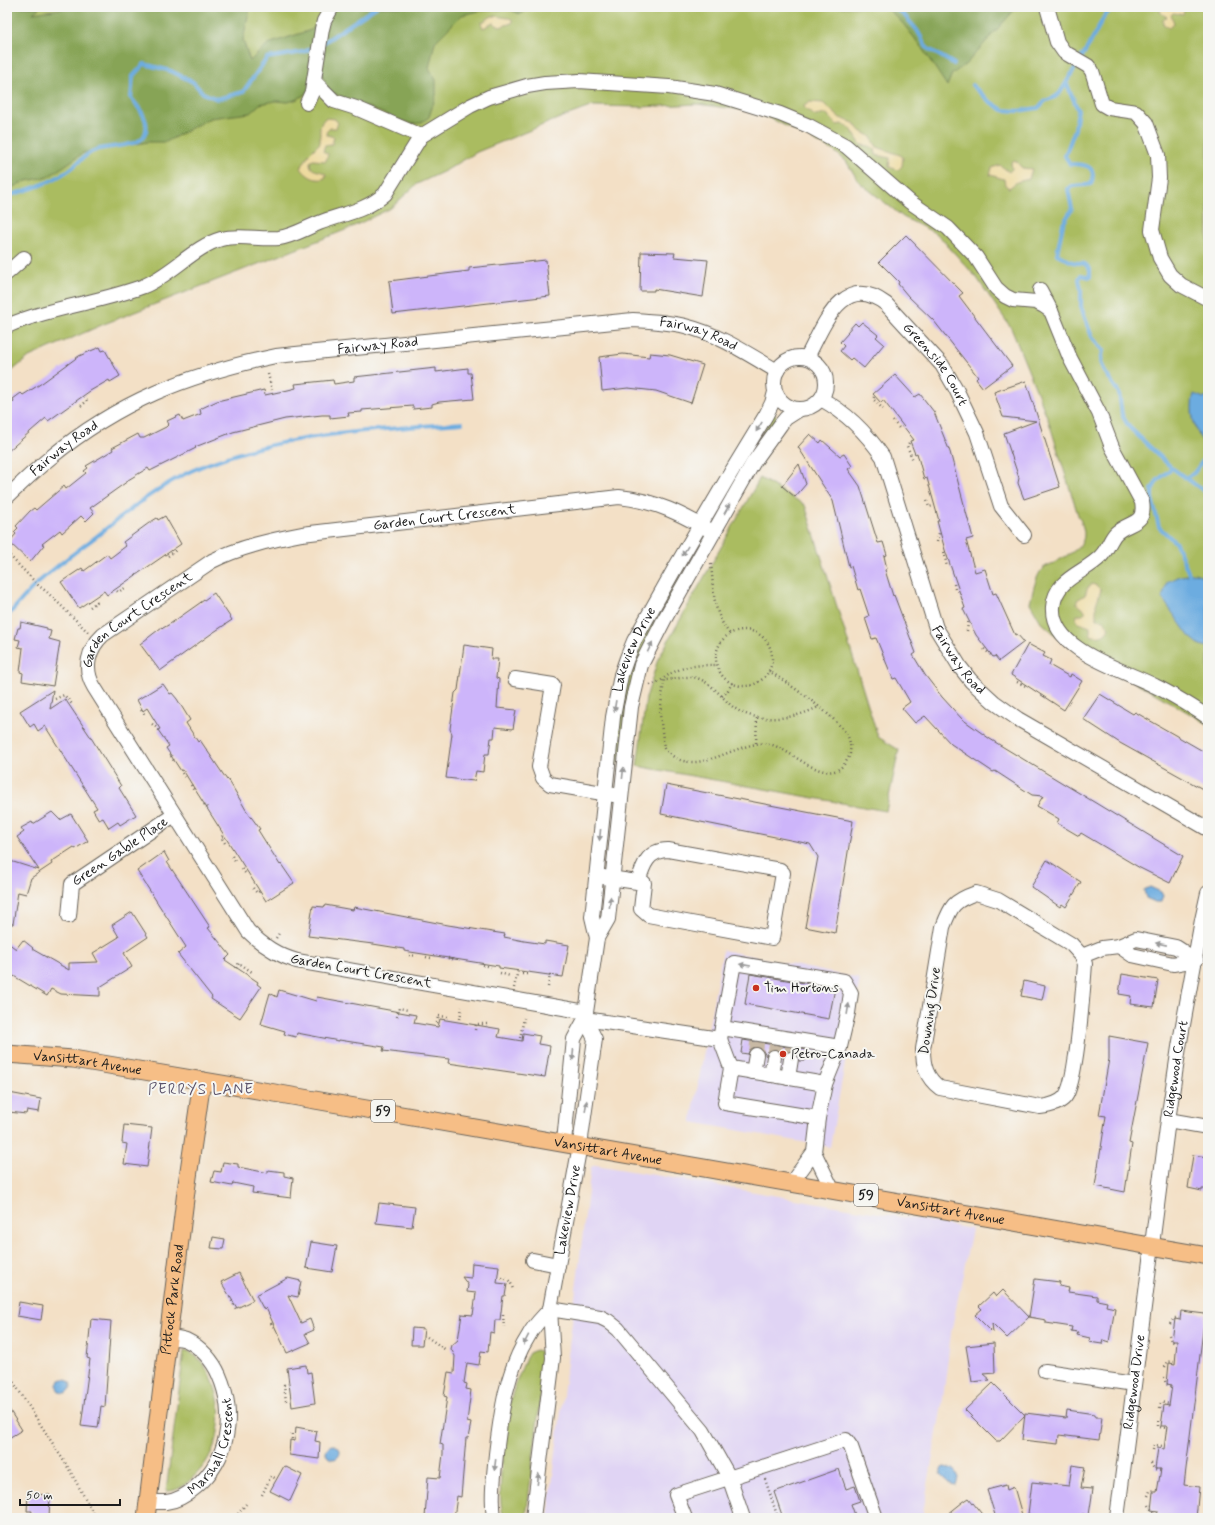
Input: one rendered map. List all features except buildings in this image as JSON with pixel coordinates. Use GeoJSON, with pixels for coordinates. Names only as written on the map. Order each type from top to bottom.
{"type":"FeatureCollection","features":[{"type":"Feature","properties":{"kind":"main road","name":"Vansittart Avenue"},"geometry":{"type":"LineString","coordinates":[[7,1054],[73,1059],[572,1143],[1208,1256]]}},
{"type":"Feature","properties":{"kind":"main road","name":"Pittock Park Road"},"geometry":{"type":"LineString","coordinates":[[147,1510],[202,1081]]}},
{"type":"Feature","properties":{"kind":"street"},"geometry":{"type":"LineString","coordinates":[[307,103],[314,81],[315,64],[324,21],[332,7]]}},
{"type":"Feature","properties":{"kind":"street"},"geometry":{"type":"LineString","coordinates":[[1047,7],[1054,37],[1059,46],[1070,57],[1088,66],[1096,77],[1098,92],[1102,104],[1109,108],[1136,112],[1146,123],[1156,146],[1160,171],[1152,219],[1154,242],[1160,258],[1170,275],[1186,289],[1208,299]]}},
{"type":"Feature","properties":{"kind":"street"},"geometry":{"type":"LineString","coordinates":[[314,81],[334,101],[356,108],[421,136]]}},
{"type":"Feature","properties":{"kind":"street"},"geometry":{"type":"LineString","coordinates":[[7,326],[42,313],[106,298],[145,285],[173,270],[210,243],[222,239],[265,239],[290,235],[320,222],[377,202],[385,194],[421,136],[453,115],[489,97],[545,83],[579,81],[669,87],[715,94],[780,114],[815,129],[846,146],[910,202],[948,228],[976,257],[996,288],[1005,296],[1013,300],[1036,302],[1051,312]]}},
{"type":"Feature","properties":{"kind":"street"},"geometry":{"type":"LineString","coordinates":[[7,273],[24,258]]}},
{"type":"Feature","properties":{"kind":"street"},"geometry":{"type":"LineString","coordinates":[[1040,290],[1070,358],[1099,413],[1112,447],[1142,502],[1144,511],[1139,520],[1115,534],[1099,558],[1075,574],[1058,589],[1054,598],[1053,608],[1056,624],[1067,639],[1095,660],[1154,685],[1208,716]]}},
{"type":"Feature","properties":{"kind":"street","name":"Greenside Court"},"geometry":{"type":"LineString","coordinates":[[807,357],[830,315],[837,304],[845,297],[865,293],[875,296],[886,304],[942,365],[978,433],[1002,506],[1024,535]]}},
{"type":"Feature","properties":{"kind":"street","name":"Fairway Road"},"geometry":{"type":"LineString","coordinates":[[7,497],[49,458],[68,444],[110,416],[154,392],[232,365],[276,356],[633,320],[682,325],[700,330],[723,340],[777,371]]}},
{"type":"Feature","properties":{"kind":"street"},"geometry":{"type":"LineString","coordinates":[[807,357],[816,363],[825,376],[826,384],[820,399],[815,405],[800,410],[784,405],[775,392],[773,383],[777,371],[785,362],[793,358],[807,357]]}},
{"type":"Feature","properties":{"kind":"street","name":"Lakeview Drive"},"geometry":{"type":"LineString","coordinates":[[533,1518],[553,1358],[550,1309],[558,1265],[572,1143],[574,1039],[586,1015],[597,938],[592,917],[614,710],[621,675],[634,641],[700,525],[766,415],[772,404],[775,392]]}},
{"type":"Feature","properties":{"kind":"street","name":"Fairway Road"},"geometry":{"type":"LineString","coordinates":[[820,399],[839,408],[871,439],[883,457],[936,628],[956,662],[971,681],[994,702],[1018,719],[1208,829]]}},
{"type":"Feature","properties":{"kind":"street","name":"Lakeview Drive"},"geometry":{"type":"LineString","coordinates":[[597,938],[608,919],[630,707],[642,664],[664,620],[713,532],[764,446],[786,418],[800,410]]}},
{"type":"Feature","properties":{"kind":"street","name":"Garden Court Crescent"},"geometry":{"type":"LineString","coordinates":[[713,532],[660,505],[642,499],[620,497],[309,533],[277,539],[228,553],[212,561],[97,640],[88,661],[91,682],[248,931],[262,945],[279,955],[297,961],[586,1015],[721,1034],[757,1044],[792,1049],[840,1047]]}},
{"type":"Feature","properties":{"kind":"street"},"geometry":{"type":"LineString","coordinates":[[515,679],[553,685],[539,767],[543,778],[554,786],[620,796]]}},
{"type":"Feature","properties":{"kind":"street","name":"Green Gable Place"},"geometry":{"type":"LineString","coordinates":[[69,916],[72,884],[174,815]]}},
{"type":"Feature","properties":{"kind":"street"},"geometry":{"type":"LineString","coordinates":[[596,876],[644,883],[641,909],[648,915],[772,938],[783,873],[780,870],[668,850],[658,850],[653,853],[643,867],[638,882]]}},
{"type":"Feature","properties":{"kind":"street","name":"Ridgewood Court"},"geometry":{"type":"LineString","coordinates":[[1152,1246],[1179,1047],[1208,893]]}},
{"type":"Feature","properties":{"kind":"street","name":"Downing Drive"},"geometry":{"type":"LineString","coordinates":[[976,894],[998,900],[1071,944],[1082,956],[1085,964],[1072,1077],[1065,1097],[1052,1105],[1040,1107],[940,1088],[931,1082],[923,1065],[923,1048],[942,928],[950,910],[960,898],[976,894]]}},
{"type":"Feature","properties":{"kind":"street"},"geometry":{"type":"LineString","coordinates":[[1082,956],[1102,948],[1119,946],[1136,939],[1176,947],[1196,960]]}},
{"type":"Feature","properties":{"kind":"street"},"geometry":{"type":"LineString","coordinates":[[792,1182],[814,1152],[818,1118],[825,1084],[840,1047],[851,993],[844,981],[734,963],[721,1034],[731,1068],[725,1103],[818,1118]]}},
{"type":"Feature","properties":{"kind":"street","name":"Lakeview Drive"},"geometry":{"type":"LineString","coordinates":[[572,1143],[595,1038],[586,1015]]}},
{"type":"Feature","properties":{"kind":"street"},"geometry":{"type":"LineString","coordinates":[[753,1072],[757,1044]]}},
{"type":"Feature","properties":{"kind":"street"},"geometry":{"type":"LineString","coordinates":[[771,1075],[776,1047]]}},
{"type":"Feature","properties":{"kind":"street"},"geometry":{"type":"LineString","coordinates":[[788,1078],[792,1049]]}},
{"type":"Feature","properties":{"kind":"street"},"geometry":{"type":"LineString","coordinates":[[731,1068],[825,1084]]}},
{"type":"Feature","properties":{"kind":"street"},"geometry":{"type":"LineString","coordinates":[[1168,1120],[1208,1127]]}},
{"type":"Feature","properties":{"kind":"street"},"geometry":{"type":"LineString","coordinates":[[814,1152],[832,1190]]}},
{"type":"Feature","properties":{"kind":"street","name":"Ridgewood Drive"},"geometry":{"type":"LineString","coordinates":[[1118,1518],[1152,1246]]}},
{"type":"Feature","properties":{"kind":"street"},"geometry":{"type":"LineString","coordinates":[[533,1260],[558,1265]]}},
{"type":"Feature","properties":{"kind":"street"},"geometry":{"type":"LineString","coordinates":[[550,1309],[600,1318],[608,1321],[618,1329],[698,1423],[729,1477],[743,1518]]}},
{"type":"Feature","properties":{"kind":"street","name":"Lakeview Drive"},"geometry":{"type":"LineString","coordinates":[[494,1518],[493,1488],[501,1414],[506,1390],[511,1374],[529,1334],[550,1309]]}},
{"type":"Feature","properties":{"kind":"street","name":"Marshall Crescent"},"geometry":{"type":"LineString","coordinates":[[147,1510],[173,1500],[200,1484],[217,1462],[224,1446],[228,1424],[226,1394],[213,1364],[194,1345],[185,1340],[168,1337]]}},
{"type":"Feature","properties":{"kind":"street"},"geometry":{"type":"LineString","coordinates":[[1045,1371],[1134,1384]]}},
{"type":"Feature","properties":{"kind":"street"},"geometry":{"type":"LineString","coordinates":[[685,1518],[676,1495],[846,1440],[851,1447],[876,1518]]}},
{"type":"Feature","properties":{"kind":"path"},"geometry":{"type":"LineString","coordinates":[[268,374],[272,390]]}},
{"type":"Feature","properties":{"kind":"path"},"geometry":{"type":"LineString","coordinates":[[81,406],[87,401],[85,397]]}},
{"type":"Feature","properties":{"kind":"path"},"geometry":{"type":"LineString","coordinates":[[874,397],[873,399],[883,409]]}},
{"type":"Feature","properties":{"kind":"path"},"geometry":{"type":"LineString","coordinates":[[893,421],[899,428],[902,427]]}},
{"type":"Feature","properties":{"kind":"path"},"geometry":{"type":"LineString","coordinates":[[909,443],[907,446],[913,460]]}},
{"type":"Feature","properties":{"kind":"path"},"geometry":{"type":"LineString","coordinates":[[927,501],[929,507],[933,506]]}},
{"type":"Feature","properties":{"kind":"path"},"geometry":{"type":"LineString","coordinates":[[937,542],[939,532]]}},
{"type":"Feature","properties":{"kind":"path"},"geometry":{"type":"LineString","coordinates":[[168,556],[176,550]]}},
{"type":"Feature","properties":{"kind":"path"},"geometry":{"type":"LineString","coordinates":[[944,552],[947,567]]}},
{"type":"Feature","properties":{"kind":"path"},"geometry":{"type":"LineString","coordinates":[[7,553],[39,586],[97,640]]}},
{"type":"Feature","properties":{"kind":"path"},"geometry":{"type":"LineString","coordinates":[[710,562],[715,606],[720,621],[730,634]]}},
{"type":"Feature","properties":{"kind":"path"},"geometry":{"type":"LineString","coordinates":[[954,584],[955,589],[959,591]]}},
{"type":"Feature","properties":{"kind":"path"},"geometry":{"type":"LineString","coordinates":[[117,591],[118,592],[125,588]]}},
{"type":"Feature","properties":{"kind":"path"},"geometry":{"type":"LineString","coordinates":[[90,607],[98,601]]}},
{"type":"Feature","properties":{"kind":"path"},"geometry":{"type":"LineString","coordinates":[[967,631],[968,622]]}},
{"type":"Feature","properties":{"kind":"path"},"geometry":{"type":"LineString","coordinates":[[739,630],[747,630],[762,636],[771,648],[772,664],[769,671],[761,681],[755,684],[742,686],[732,684],[724,677],[717,665],[717,650],[720,644],[730,634],[739,630]]}},
{"type":"Feature","properties":{"kind":"path"},"geometry":{"type":"LineString","coordinates":[[984,649],[991,655]]}},
{"type":"Feature","properties":{"kind":"path"},"geometry":{"type":"LineString","coordinates":[[717,665],[690,666],[676,670],[669,674],[664,680],[660,714],[662,740],[664,748],[676,758],[696,762],[706,761],[756,743],[778,747],[823,771],[829,772],[841,768],[850,753],[850,743],[847,735],[818,707],[769,671]]}},
{"type":"Feature","properties":{"kind":"path"},"geometry":{"type":"LineString","coordinates":[[647,686],[664,680],[682,677],[698,679],[706,682],[742,712],[757,718],[800,714],[818,707]]}},
{"type":"Feature","properties":{"kind":"path"},"geometry":{"type":"LineString","coordinates":[[1017,682],[1028,687]]}},
{"type":"Feature","properties":{"kind":"path"},"geometry":{"type":"LineString","coordinates":[[722,696],[727,692],[732,684]]}},
{"type":"Feature","properties":{"kind":"path"},"geometry":{"type":"LineString","coordinates":[[55,699],[64,695],[72,704]]}},
{"type":"Feature","properties":{"kind":"path"},"geometry":{"type":"LineString","coordinates":[[141,710],[146,716]]}},
{"type":"Feature","properties":{"kind":"path"},"geometry":{"type":"LineString","coordinates":[[756,743],[757,718]]}},
{"type":"Feature","properties":{"kind":"path"},"geometry":{"type":"LineString","coordinates":[[152,724],[157,728]]}},
{"type":"Feature","properties":{"kind":"path"},"geometry":{"type":"LineString","coordinates":[[171,756],[174,761]]}},
{"type":"Feature","properties":{"kind":"path"},"geometry":{"type":"LineString","coordinates":[[182,773],[186,779]]}},
{"type":"Feature","properties":{"kind":"path"},"geometry":{"type":"LineString","coordinates":[[191,785],[194,791]]}},
{"type":"Feature","properties":{"kind":"path"},"geometry":{"type":"LineString","coordinates":[[204,804],[208,810]]}},
{"type":"Feature","properties":{"kind":"path"},"geometry":{"type":"LineString","coordinates":[[225,835],[221,837],[225,842]]}},
{"type":"Feature","properties":{"kind":"path"},"geometry":{"type":"LineString","coordinates":[[232,856],[236,862]]}},
{"type":"Feature","properties":{"kind":"path"},"geometry":{"type":"LineString","coordinates":[[242,869],[246,874]]}},
{"type":"Feature","properties":{"kind":"path"},"geometry":{"type":"LineString","coordinates":[[253,888],[257,893],[260,891]]}},
{"type":"Feature","properties":{"kind":"path"},"geometry":{"type":"LineString","coordinates":[[408,955],[417,956]]}},
{"type":"Feature","properties":{"kind":"path"},"geometry":{"type":"LineString","coordinates":[[426,957],[431,958]]}},
{"type":"Feature","properties":{"kind":"path"},"geometry":{"type":"LineString","coordinates":[[448,958],[455,960]]}},
{"type":"Feature","properties":{"kind":"path"},"geometry":{"type":"LineString","coordinates":[[236,968],[239,963],[252,972]]}},
{"type":"Feature","properties":{"kind":"path"},"geometry":{"type":"LineString","coordinates":[[483,965],[491,967]]}},
{"type":"Feature","properties":{"kind":"path"},"geometry":{"type":"LineString","coordinates":[[500,973],[510,976]]}},
{"type":"Feature","properties":{"kind":"path"},"geometry":{"type":"LineString","coordinates":[[522,974],[528,974]]}},
{"type":"Feature","properties":{"kind":"path"},"geometry":{"type":"LineString","coordinates":[[548,987],[550,975],[553,976]]}},
{"type":"Feature","properties":{"kind":"path"},"geometry":{"type":"LineString","coordinates":[[460,1019],[462,1007]]}},
{"type":"Feature","properties":{"kind":"path"},"geometry":{"type":"LineString","coordinates":[[397,1017],[399,1008],[408,1010]]}},
{"type":"Feature","properties":{"kind":"path"},"geometry":{"type":"LineString","coordinates":[[437,1023],[438,1016],[448,1016]]}},
{"type":"Feature","properties":{"kind":"path"},"geometry":{"type":"LineString","coordinates":[[520,1038],[524,1018]]}},
{"type":"Feature","properties":{"kind":"path"},"geometry":{"type":"LineString","coordinates":[[476,1030],[476,1024],[489,1024]]}},
{"type":"Feature","properties":{"kind":"path"},"geometry":{"type":"LineString","coordinates":[[500,1278],[508,1279],[513,1290]]}},
{"type":"Feature","properties":{"kind":"path"},"geometry":{"type":"LineString","coordinates":[[230,1297],[237,1311]]}},
{"type":"Feature","properties":{"kind":"path"},"geometry":{"type":"LineString","coordinates":[[503,1315],[504,1327]]}},
{"type":"Feature","properties":{"kind":"path"},"geometry":{"type":"LineString","coordinates":[[1170,1324],[1174,1318],[1179,1318]]}},
{"type":"Feature","properties":{"kind":"path"},"geometry":{"type":"LineString","coordinates":[[271,1323],[275,1330]]}},
{"type":"Feature","properties":{"kind":"path"},"geometry":{"type":"LineString","coordinates":[[1169,1335],[1171,1341],[1176,1343]]}},
{"type":"Feature","properties":{"kind":"path"},"geometry":{"type":"LineString","coordinates":[[427,1337],[446,1350]]}},
{"type":"Feature","properties":{"kind":"path"},"geometry":{"type":"LineString","coordinates":[[1165,1367],[1167,1362],[1174,1361]]}},
{"type":"Feature","properties":{"kind":"path"},"geometry":{"type":"LineString","coordinates":[[7,1372],[69,1469],[96,1518]]}},
{"type":"Feature","properties":{"kind":"path"},"geometry":{"type":"LineString","coordinates":[[1164,1377],[1166,1384],[1171,1386]]}},
{"type":"Feature","properties":{"kind":"path"},"geometry":{"type":"LineString","coordinates":[[286,1401],[284,1385],[288,1384]]}},
{"type":"Feature","properties":{"kind":"path"},"geometry":{"type":"LineString","coordinates":[[1160,1408],[1161,1402],[1169,1404]]}},
{"type":"Feature","properties":{"kind":"path"},"geometry":{"type":"LineString","coordinates":[[1158,1421],[1158,1427],[1166,1428]]}},
{"type":"Feature","properties":{"kind":"path"},"geometry":{"type":"LineString","coordinates":[[292,1433],[292,1439]]}},
{"type":"Feature","properties":{"kind":"path"},"geometry":{"type":"LineString","coordinates":[[1153,1450],[1154,1445],[1163,1446]]}},
{"type":"Feature","properties":{"kind":"path"},"geometry":{"type":"LineString","coordinates":[[1151,1463],[1154,1468],[1160,1470]]}},
{"type":"Feature","properties":{"kind":"path"},"geometry":{"type":"LineString","coordinates":[[761,1468],[778,1518]]}},
{"type":"Feature","properties":{"kind":"path"},"geometry":{"type":"LineString","coordinates":[[262,1495],[271,1476],[275,1478]]}},
{"type":"Feature","properties":{"kind":"path"},"geometry":{"type":"LineString","coordinates":[[1148,1496],[1150,1491],[1156,1490]]}},
{"type":"Feature","properties":{"kind":"path"},"geometry":{"type":"LineString","coordinates":[[238,1518],[238,1514],[246,1504]]}},
{"type":"Feature","properties":{"kind":"path"},"geometry":{"type":"LineString","coordinates":[[1149,1505],[1152,1511],[1157,1512]]}},
{"type":"Feature","properties":{"kind":"shaded area"},"geometry":{"type":"Polygon","coordinates":[[[723,950],[860,979],[830,1147],[691,1122],[723,950]]]}},
{"type":"Feature","properties":{"kind":"shaded area"},"geometry":{"type":"Polygon","coordinates":[[[596,1165],[972,1229],[951,1333],[943,1399],[922,1518],[548,1518],[591,1167],[596,1165]]]}},
{"type":"Feature","properties":{"kind":"green space"},"geometry":{"type":"Polygon","coordinates":[[[7,7],[1208,7],[1208,724],[1059,638],[1041,622],[1030,603],[1036,580],[1043,568],[1070,554],[1081,545],[1084,533],[1048,419],[1011,328],[977,278],[937,234],[903,217],[859,182],[846,161],[834,151],[776,121],[751,111],[697,104],[641,107],[593,106],[477,152],[445,171],[417,184],[391,208],[348,229],[104,324],[29,357],[7,375],[7,7]]]}},
{"type":"Feature","properties":{"kind":"green space"},"geometry":{"type":"Polygon","coordinates":[[[7,7],[40,7],[33,13],[74,7],[250,7],[243,40],[250,61],[268,44],[311,30],[333,7],[535,7],[520,14],[508,9],[479,11],[462,15],[435,42],[429,68],[436,80],[436,95],[429,117],[421,123],[412,124],[397,119],[328,91],[319,65],[307,93],[298,99],[288,102],[276,101],[260,104],[250,113],[210,118],[166,142],[148,142],[83,153],[48,177],[26,181],[7,190],[7,7]]]}},
{"type":"Feature","properties":{"kind":"green space"},"geometry":{"type":"Polygon","coordinates":[[[883,7],[1017,7],[966,64],[952,74],[947,86],[908,30],[891,12],[883,7]]]}},
{"type":"Feature","properties":{"kind":"green space"},"geometry":{"type":"Polygon","coordinates":[[[773,413],[778,418],[718,508],[773,413]]]}},
{"type":"Feature","properties":{"kind":"green space"},"geometry":{"type":"Polygon","coordinates":[[[760,478],[805,505],[878,737],[899,750],[886,811],[637,766],[646,698],[658,659],[760,478]]]}},
{"type":"Feature","properties":{"kind":"green space"},"geometry":{"type":"Polygon","coordinates":[[[690,552],[694,552],[647,640],[620,758],[614,769],[616,735],[624,689],[637,648],[690,552]]]}},
{"type":"Feature","properties":{"kind":"green space"},"geometry":{"type":"Polygon","coordinates":[[[536,1350],[542,1352],[545,1358],[527,1510],[523,1518],[505,1518],[502,1510],[501,1480],[510,1402],[526,1358],[529,1353],[536,1350]]]}},
{"type":"Feature","properties":{"kind":"green space"},"geometry":{"type":"Polygon","coordinates":[[[184,1351],[193,1354],[199,1359],[213,1381],[220,1411],[219,1426],[216,1442],[210,1456],[201,1469],[188,1482],[176,1490],[166,1491],[184,1351]]]}},
{"type":"Feature","properties":{"kind":"sand"},"geometry":{"type":"Polygon","coordinates":[[[1162,7],[1181,8],[1184,10],[1183,14],[1173,13],[1171,15],[1174,23],[1170,28],[1163,24],[1163,20],[1167,17],[1160,11],[1162,7]]]}},
{"type":"Feature","properties":{"kind":"sand"},"geometry":{"type":"Polygon","coordinates":[[[492,16],[512,19],[512,23],[500,27],[493,23],[483,28],[481,23],[492,16]]]}},
{"type":"Feature","properties":{"kind":"sand"},"geometry":{"type":"Polygon","coordinates":[[[810,102],[823,103],[840,118],[854,123],[859,130],[870,136],[877,147],[903,157],[902,166],[898,170],[889,167],[890,158],[876,155],[875,149],[869,146],[861,145],[851,129],[842,124],[836,125],[827,114],[815,116],[805,109],[804,106],[810,102]]]}},
{"type":"Feature","properties":{"kind":"sand"},"geometry":{"type":"Polygon","coordinates":[[[325,118],[335,119],[338,123],[336,128],[330,128],[326,132],[327,135],[334,137],[332,144],[325,145],[323,151],[328,154],[326,161],[313,160],[310,162],[313,169],[326,174],[325,178],[315,179],[308,176],[301,168],[309,154],[320,143],[320,127],[325,118]]]}},
{"type":"Feature","properties":{"kind":"sand"},"geometry":{"type":"Polygon","coordinates":[[[1015,160],[1022,168],[1032,169],[1029,179],[1017,182],[1009,188],[1005,185],[1004,179],[990,175],[992,168],[1000,165],[1009,172],[1012,169],[1011,162],[1015,160]]]}},
{"type":"Feature","properties":{"kind":"sand"},"geometry":{"type":"Polygon","coordinates":[[[1092,584],[1101,590],[1096,604],[1096,619],[1104,620],[1109,628],[1106,633],[1100,636],[1093,636],[1090,634],[1090,627],[1079,623],[1076,620],[1077,615],[1083,615],[1085,613],[1085,610],[1077,604],[1077,600],[1085,595],[1088,587],[1092,584]]]}},
{"type":"Feature","properties":{"kind":"water"},"geometry":{"type":"Polygon","coordinates":[[[1194,394],[1204,398],[1208,397],[1208,449],[1200,437],[1194,423],[1192,401],[1194,394]]]}},
{"type":"Feature","properties":{"kind":"water"},"geometry":{"type":"Polygon","coordinates":[[[1195,573],[1208,578],[1208,647],[1200,645],[1189,636],[1162,598],[1167,582],[1177,577],[1195,573]]]}},
{"type":"Feature","properties":{"kind":"water"},"geometry":{"type":"Polygon","coordinates":[[[1150,887],[1161,892],[1163,896],[1161,902],[1155,902],[1146,898],[1144,890],[1150,887]]]}},
{"type":"Feature","properties":{"kind":"water"},"geometry":{"type":"Polygon","coordinates":[[[61,1379],[67,1379],[71,1383],[71,1389],[67,1393],[61,1393],[57,1389],[57,1383],[61,1379]]]}},
{"type":"Feature","properties":{"kind":"water"},"geometry":{"type":"Polygon","coordinates":[[[330,1445],[336,1445],[340,1449],[340,1455],[336,1459],[330,1459],[326,1455],[326,1449],[330,1445]]]}},
{"type":"Feature","properties":{"kind":"water"},"geometry":{"type":"Polygon","coordinates":[[[944,1467],[954,1469],[958,1478],[956,1485],[951,1484],[941,1475],[941,1469],[944,1467]]]}},
{"type":"Feature","properties":{"kind":"waterway"},"geometry":{"type":"LineString","coordinates":[[323,43],[376,7]]}},
{"type":"Feature","properties":{"kind":"waterway"},"geometry":{"type":"LineString","coordinates":[[894,7],[904,15],[917,30],[927,48],[954,64]]}},
{"type":"Feature","properties":{"kind":"waterway"},"geometry":{"type":"LineString","coordinates":[[972,85],[989,101],[1003,110],[1018,111],[1038,108],[1045,101],[1060,93],[1105,15],[1115,7]]}},
{"type":"Feature","properties":{"kind":"waterway"},"geometry":{"type":"LineString","coordinates":[[7,196],[31,189],[55,179],[69,170],[85,156],[96,150],[129,144],[141,140],[146,131],[146,120],[131,98],[133,76],[144,64],[171,71],[193,82],[203,93],[217,99],[243,92],[267,58],[303,52],[316,47]]}},
{"type":"Feature","properties":{"kind":"waterway"},"geometry":{"type":"LineString","coordinates":[[1066,82],[1078,110],[1075,129],[1065,156],[1070,164],[1085,165],[1091,169],[1093,178],[1091,184],[1073,186],[1068,189],[1072,209],[1063,224],[1057,254],[1072,262],[1085,264],[1090,269],[1090,277],[1081,275],[1079,279],[1081,290],[1081,307],[1092,337],[1103,350],[1101,362],[1105,372],[1119,393],[1122,415],[1129,427],[1172,468],[1208,494]]}},
{"type":"Feature","properties":{"kind":"waterway"},"geometry":{"type":"LineString","coordinates":[[7,617],[48,573],[142,500],[178,477],[191,471],[222,459],[289,441],[394,428],[462,423]]}},
{"type":"Feature","properties":{"kind":"waterway"},"geometry":{"type":"LineString","coordinates":[[1185,478],[1194,473],[1208,454]]}},
{"type":"Feature","properties":{"kind":"waterway"},"geometry":{"type":"LineString","coordinates":[[1172,468],[1157,481],[1152,490],[1152,498],[1159,527],[1176,543],[1189,574]]}},
{"type":"Feature","properties":{"kind":"tunnel"},"geometry":{"type":"LineString","coordinates":[[756,1055],[757,1042]]}},
{"type":"Feature","properties":{"kind":"tunnel"},"geometry":{"type":"LineString","coordinates":[[774,1057],[776,1045]]}},
{"type":"Feature","properties":{"kind":"tunnel"},"geometry":{"type":"LineString","coordinates":[[791,1059],[792,1047]]}},
{"type":"Feature","properties":{"kind":"place","name":"Tim Hortons"},"geometry":{"type":"Point","coordinates":[756,988]}},
{"type":"Feature","properties":{"kind":"place","name":"Petro-Canada"},"geometry":{"type":"Point","coordinates":[783,1054]}},
{"type":"Feature","properties":{"kind":"district","name":"PERRYS LANE"},"geometry":{"type":"Point","coordinates":[201,1090]}}]}
